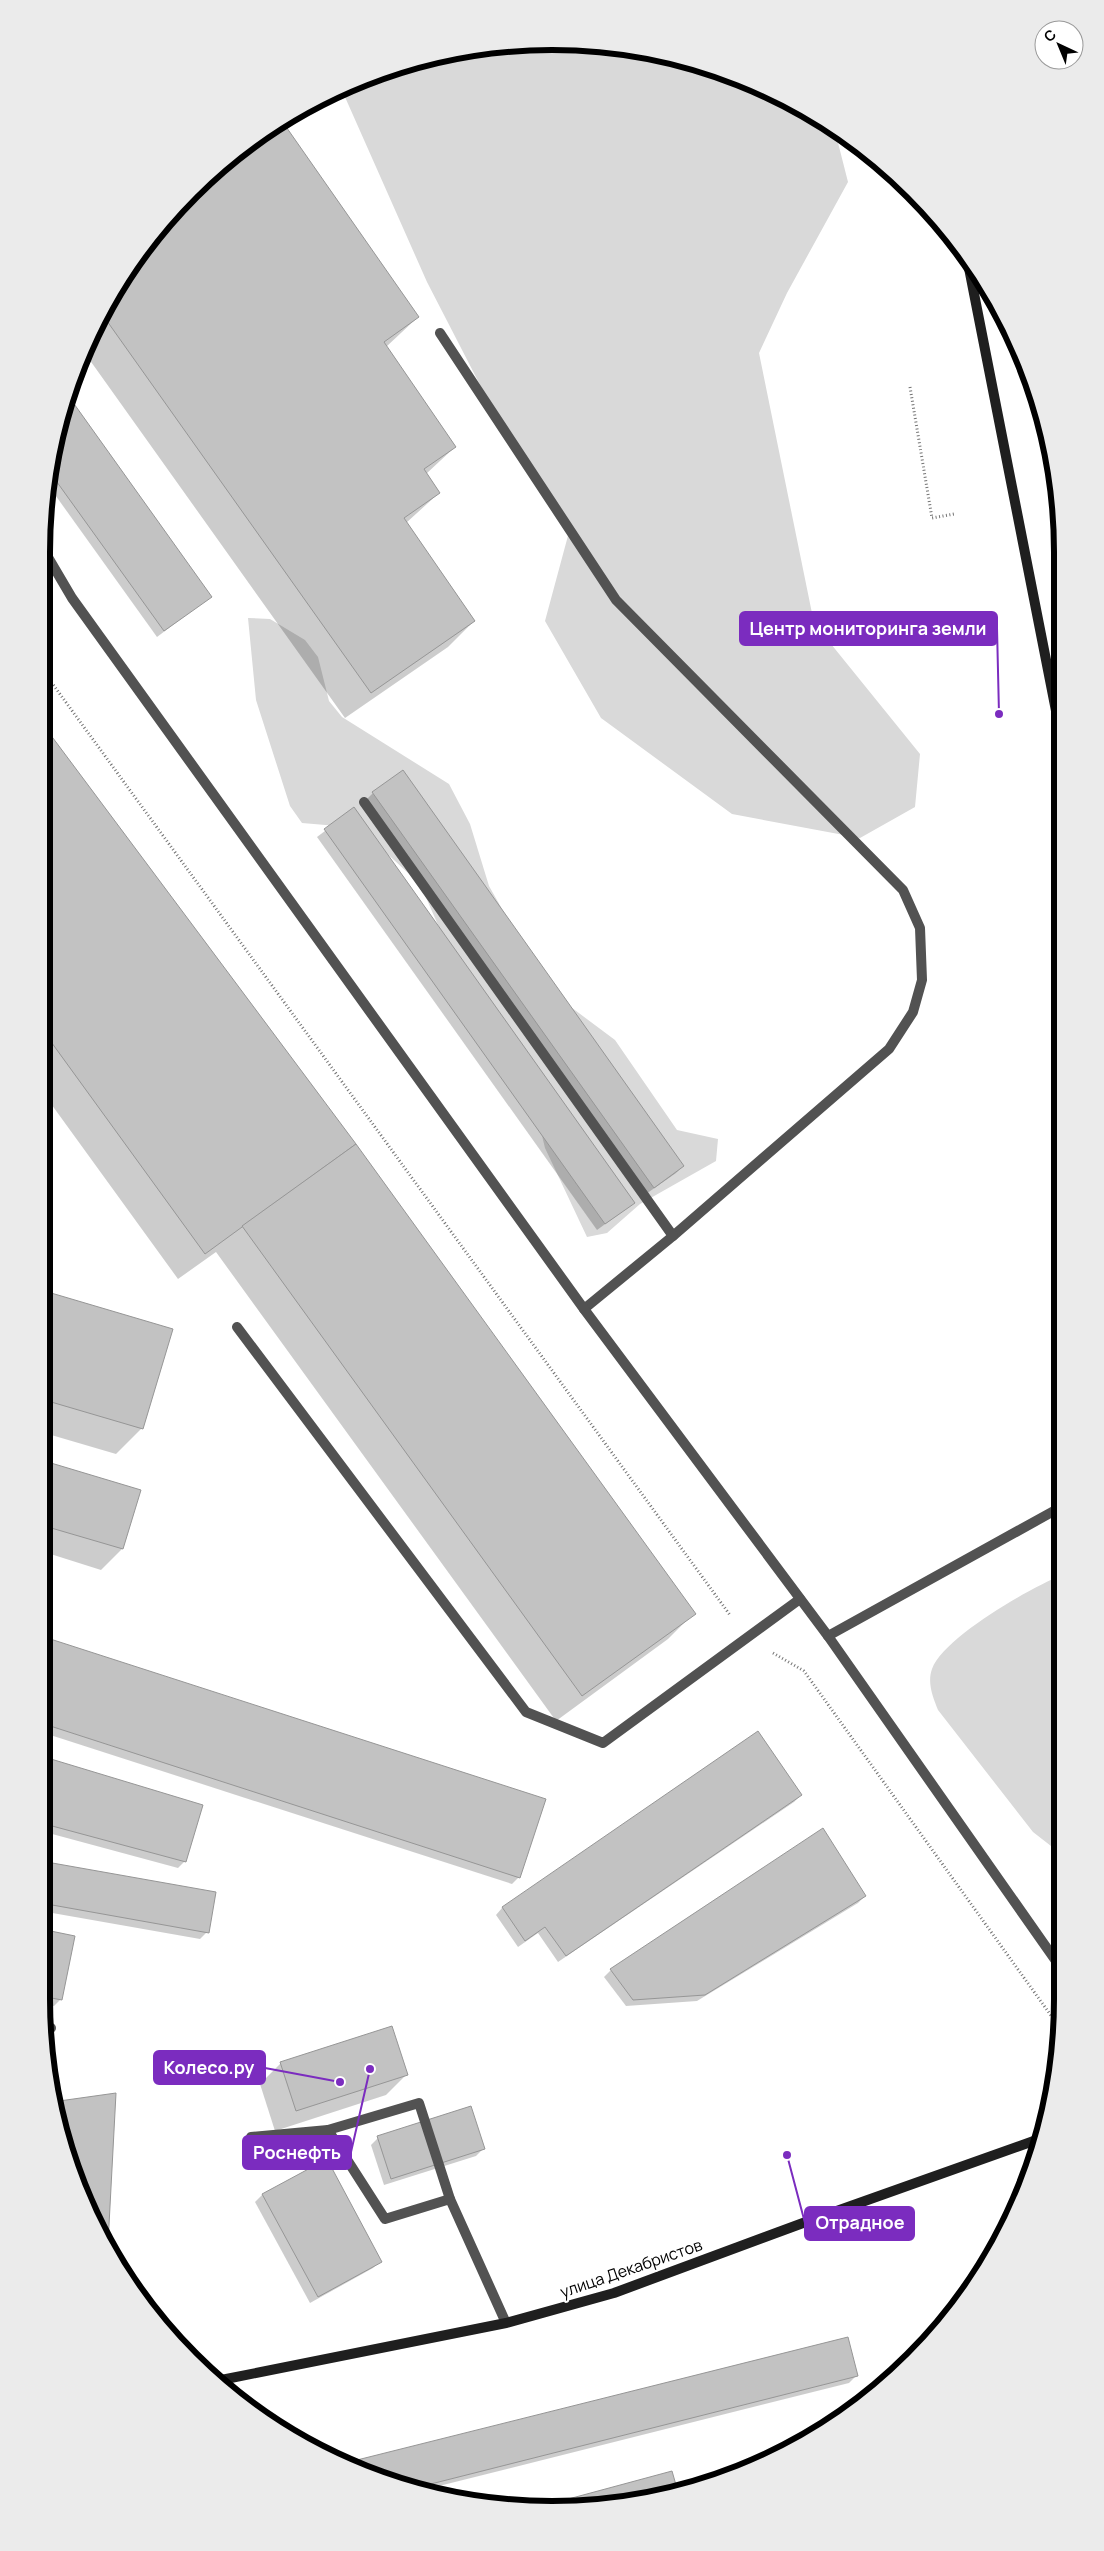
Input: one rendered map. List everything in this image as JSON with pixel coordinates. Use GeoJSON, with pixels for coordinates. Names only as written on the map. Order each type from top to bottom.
{"type":"FeatureCollection","features":[{"type":"Feature","properties":{"kind":"main road"},"geometry":{"type":"LineString","coordinates":[[970,275],[1054,701]]}},
{"type":"Feature","properties":{"kind":"main road","name":"улица Декабристов"},"geometry":{"type":"LineString","coordinates":[[225,2379],[506,2323],[614,2293],[1033,2141]]}},
{"type":"Feature","properties":{"kind":"street"},"geometry":{"type":"LineString","coordinates":[[440,333],[616,600],[903,890],[920,928],[922,980],[913,1012],[889,1049],[673,1236],[584,1309]]}},
{"type":"Feature","properties":{"kind":"street"},"geometry":{"type":"LineString","coordinates":[[50,560],[78,606],[584,1309],[828,1636],[1054,1958]]}},
{"type":"Feature","properties":{"kind":"street"},"geometry":{"type":"LineString","coordinates":[[364,802],[673,1236]]}},
{"type":"Feature","properties":{"kind":"street"},"geometry":{"type":"LineString","coordinates":[[237,1327],[526,1712],[603,1743],[800,1599]]}},
{"type":"Feature","properties":{"kind":"street"},"geometry":{"type":"LineString","coordinates":[[828,1636],[1054,1512]]}},
{"type":"Feature","properties":{"kind":"street"},"geometry":{"type":"LineString","coordinates":[[251,2138],[328,2130],[420,2104],[450,2199],[506,2323]]}},
{"type":"Feature","properties":{"kind":"street"},"geometry":{"type":"LineString","coordinates":[[328,2130],[384,2219],[450,2199]]}},
{"type":"Feature","properties":{"kind":"path"},"geometry":{"type":"LineString","coordinates":[[910,387],[932,518],[954,514]]}},
{"type":"Feature","properties":{"kind":"path"},"geometry":{"type":"LineString","coordinates":[[50,680],[747,1638],[804,1672],[1053,2019]]}},
{"type":"Feature","properties":{"kind":"shaded area"},"geometry":{"type":"Polygon","coordinates":[[[552,50],[618,54],[682,67],[744,88],[803,117],[837,139],[848,182],[787,293],[759,353],[814,623],[920,754],[915,807],[860,838],[732,814],[601,718],[545,621],[569,532],[510,443],[427,282],[344,95],[391,77],[422,67],[486,54],[552,50]]]}},
{"type":"Feature","properties":{"kind":"shaded area"},"geometry":{"type":"Polygon","coordinates":[[[248,618],[270,619],[305,640],[318,657],[329,701],[342,717],[449,784],[470,824],[489,886],[548,990],[615,1040],[677,1130],[718,1139],[716,1161],[640,1204],[607,1233],[587,1237],[545,1148],[527,1074],[446,943],[420,884],[369,837],[349,827],[302,823],[290,806],[256,700],[248,618]]]}},
{"type":"Feature","properties":{"kind":"shaded area"},"geometry":{"type":"Polygon","coordinates":[[[1054,1578],[1054,1844],[1051,1846],[1033,1832],[938,1710],[931,1690],[930,1679],[932,1669],[940,1656],[953,1643],[990,1615],[1054,1578]]]}},
{"type":"Feature","properties":{"kind":"building"},"geometry":{"type":"Polygon","coordinates":[[[286,127],[419,317],[384,342],[456,447],[424,469],[440,493],[404,518],[475,621],[371,693],[107,321],[117,301],[154,246],[197,197],[246,154],[286,127]]]}},
{"type":"Feature","properties":{"kind":"building"},"geometry":{"type":"Polygon","coordinates":[[[73,403],[212,597],[164,631],[55,480],[67,422],[73,403]]]}},
{"type":"Feature","properties":{"kind":"building"},"geometry":{"type":"Polygon","coordinates":[[[50,734],[356,1144],[205,1254],[50,1040],[50,734]]]}},
{"type":"Feature","properties":{"kind":"building"},"geometry":{"type":"Polygon","coordinates":[[[403,770],[684,1166],[654,1188],[372,792],[403,770]]]}},
{"type":"Feature","properties":{"kind":"building"},"geometry":{"type":"Polygon","coordinates":[[[354,807],[635,1203],[605,1224],[324,829],[354,807]]]}},
{"type":"Feature","properties":{"kind":"building"},"geometry":{"type":"Polygon","coordinates":[[[356,1144],[696,1614],[582,1696],[242,1226],[356,1144]]]}},
{"type":"Feature","properties":{"kind":"building"},"geometry":{"type":"Polygon","coordinates":[[[50,1293],[173,1329],[143,1429],[50,1402],[50,1293]]]}},
{"type":"Feature","properties":{"kind":"building"},"geometry":{"type":"Polygon","coordinates":[[[50,1463],[141,1490],[123,1549],[50,1528],[50,1463]]]}},
{"type":"Feature","properties":{"kind":"building"},"geometry":{"type":"Polygon","coordinates":[[[50,1639],[546,1799],[520,1878],[50,1726],[50,1639]]]}},
{"type":"Feature","properties":{"kind":"building"},"geometry":{"type":"Polygon","coordinates":[[[758,1731],[802,1795],[566,1956],[545,1927],[525,1941],[502,1907],[758,1731]]]}},
{"type":"Feature","properties":{"kind":"building"},"geometry":{"type":"Polygon","coordinates":[[[50,1759],[203,1805],[186,1862],[50,1825],[50,1759]]]}},
{"type":"Feature","properties":{"kind":"building"},"geometry":{"type":"Polygon","coordinates":[[[823,1828],[866,1896],[705,1995],[633,2000],[610,1969],[823,1828]]]}},
{"type":"Feature","properties":{"kind":"building"},"geometry":{"type":"Polygon","coordinates":[[[50,1863],[216,1892],[209,1933],[50,1905],[50,1863]]]}},
{"type":"Feature","properties":{"kind":"building"},"geometry":{"type":"Polygon","coordinates":[[[50,1931],[75,1936],[62,2000],[50,1998],[50,1931]]]}},
{"type":"Feature","properties":{"kind":"building"},"geometry":{"type":"Polygon","coordinates":[[[392,2026],[408,2075],[296,2111],[280,2062],[392,2026]]]}},
{"type":"Feature","properties":{"kind":"building"},"geometry":{"type":"Polygon","coordinates":[[[116,2093],[109,2234],[88,2191],[67,2129],[61,2101],[116,2093]]]}},
{"type":"Feature","properties":{"kind":"building"},"geometry":{"type":"Polygon","coordinates":[[[471,2106],[485,2149],[391,2179],[377,2136],[471,2106]]]}},
{"type":"Feature","properties":{"kind":"building"},"geometry":{"type":"Polygon","coordinates":[[[327,2159],[382,2262],[318,2297],[262,2194],[327,2159]]]}},
{"type":"Feature","properties":{"kind":"building"},"geometry":{"type":"Polygon","coordinates":[[[848,2337],[858,2376],[427,2485],[355,2461],[848,2337]]]}},
{"type":"Feature","properties":{"kind":"building"},"geometry":{"type":"Polygon","coordinates":[[[672,2471],[676,2485],[618,2497],[562,2501],[672,2471]]]}},
{"type":"Feature","properties":{"kind":"place","name":"Центр мониторинга земли"},"geometry":{"type":"Point","coordinates":[999,714]}},
{"type":"Feature","properties":{"kind":"place","name":"Роснефть"},"geometry":{"type":"Point","coordinates":[370,2069]}},
{"type":"Feature","properties":{"kind":"place","name":"Колесо.ру"},"geometry":{"type":"Point","coordinates":[340,2082]}},
{"type":"Feature","properties":{"kind":"place","name":"Отрадное"},"geometry":{"type":"Point","coordinates":[787,2155]}}]}
